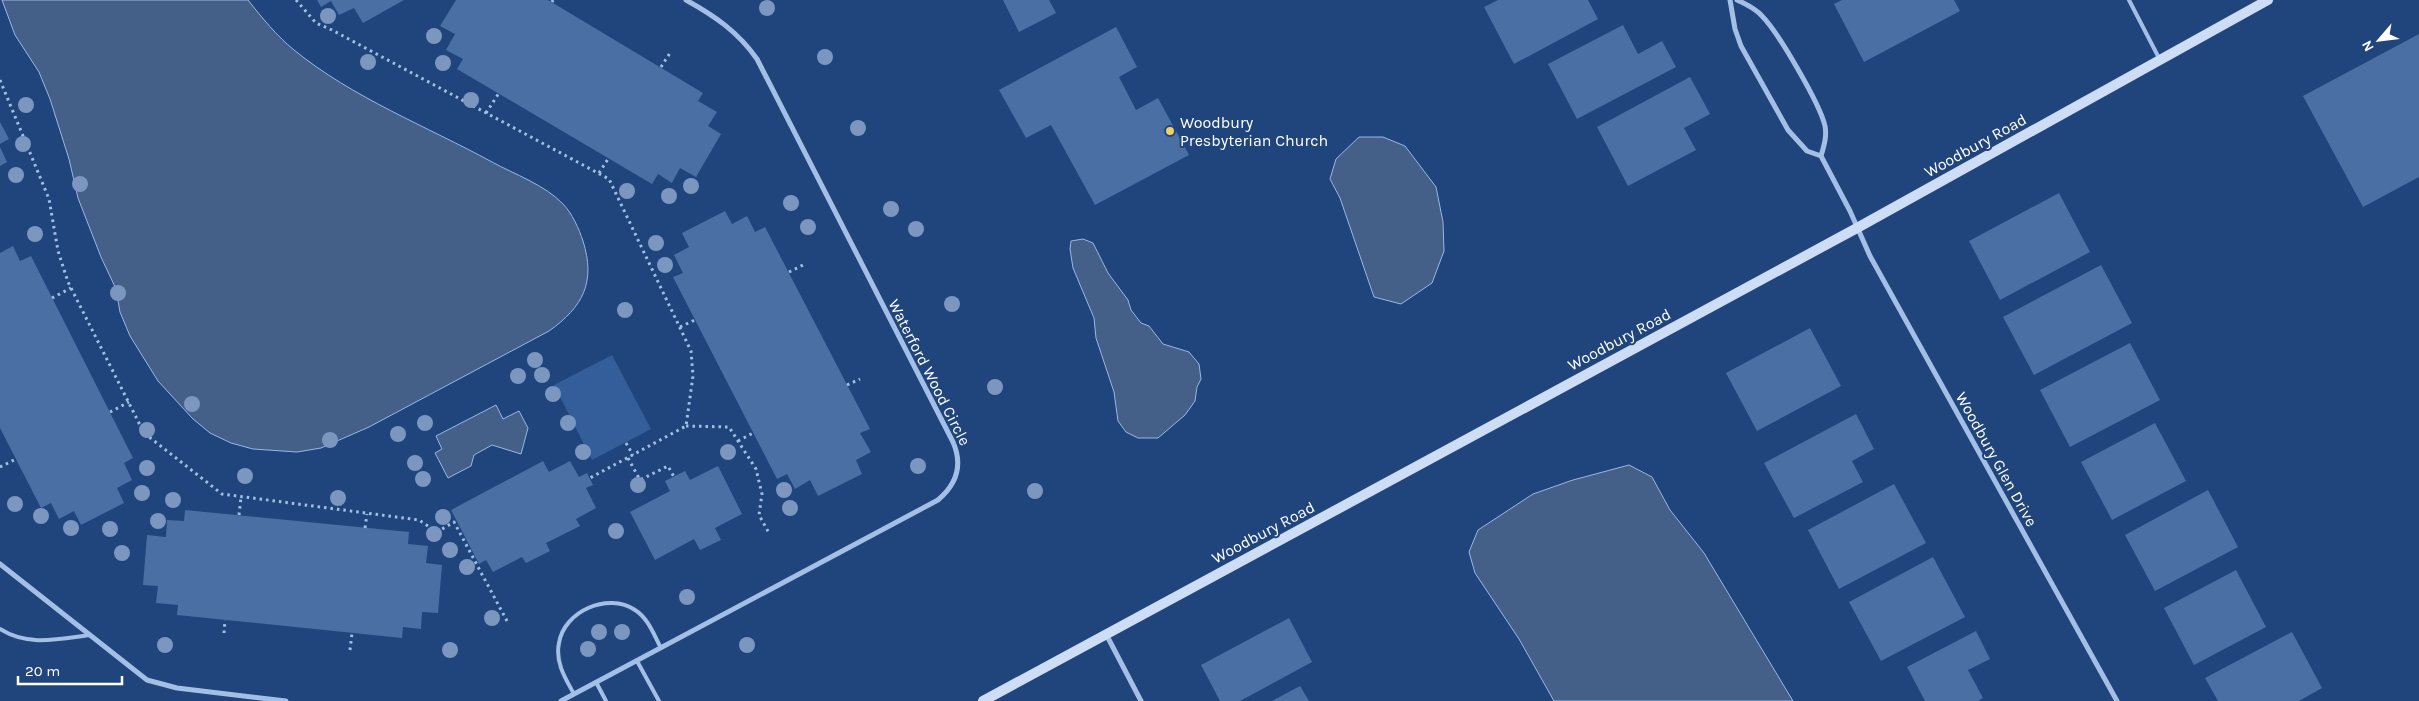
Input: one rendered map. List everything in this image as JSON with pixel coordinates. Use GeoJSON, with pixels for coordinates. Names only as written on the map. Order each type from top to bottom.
{"type":"FeatureCollection","features":[{"type":"Feature","properties":{"kind":"street","name":"Waterford Wood Circle"},"geometry":{"type":"LineString","coordinates":[[561,701],[938,500],[948,492],[959,468],[958,454],[757,59],[745,42],[727,26],[686,0]]}},
{"type":"Feature","properties":{"kind":"street"},"geometry":{"type":"LineString","coordinates":[[1730,0],[1735,29],[1741,46],[1788,130],[1808,151],[1821,156],[1825,141],[1825,126],[1790,57],[1774,30],[1761,14],[1736,0]]}},
{"type":"Feature","properties":{"kind":"street","name":"Woodbury Road"},"geometry":{"type":"LineString","coordinates":[[983,701],[1858,228],[2268,0]]}},
{"type":"Feature","properties":{"kind":"street","name":"Woodbury Glen Drive"},"geometry":{"type":"LineString","coordinates":[[1821,156],[1858,228],[1870,256],[2117,701]]}},
{"type":"Feature","properties":{"kind":"street"},"geometry":{"type":"LineString","coordinates":[[0,564],[147,680],[162,685],[286,701]]}},
{"type":"Feature","properties":{"kind":"street"},"geometry":{"type":"LineString","coordinates":[[1106,634],[1141,701]]}},
{"type":"Feature","properties":{"kind":"lane"},"geometry":{"type":"LineString","coordinates":[[2129,0],[2160,60]]}},
{"type":"Feature","properties":{"kind":"lane"},"geometry":{"type":"LineString","coordinates":[[574,694],[561,671],[558,657],[559,642],[566,627],[575,616],[590,607],[606,602],[622,603],[636,610],[646,620],[661,648]]}},
{"type":"Feature","properties":{"kind":"lane"},"geometry":{"type":"LineString","coordinates":[[0,629],[21,639],[42,642],[90,635]]}},
{"type":"Feature","properties":{"kind":"lane"},"geometry":{"type":"LineString","coordinates":[[637,661],[659,701]]}},
{"type":"Feature","properties":{"kind":"lane"},"geometry":{"type":"LineString","coordinates":[[596,682],[606,701]]}},
{"type":"Feature","properties":{"kind":"path"},"geometry":{"type":"LineString","coordinates":[[296,0],[316,24],[332,30],[609,179],[691,351],[692,368],[686,426]]}},
{"type":"Feature","properties":{"kind":"path"},"geometry":{"type":"LineString","coordinates":[[661,67],[670,53]]}},
{"type":"Feature","properties":{"kind":"path"},"geometry":{"type":"LineString","coordinates":[[0,83],[49,199],[58,251],[71,288],[144,433],[222,494],[419,520],[437,532],[454,522],[507,620]]}},
{"type":"Feature","properties":{"kind":"path"},"geometry":{"type":"LineString","coordinates":[[486,113],[498,93]]}},
{"type":"Feature","properties":{"kind":"path"},"geometry":{"type":"LineString","coordinates":[[598,173],[608,159]]}},
{"type":"Feature","properties":{"kind":"path"},"geometry":{"type":"LineString","coordinates":[[788,272],[803,265]]}},
{"type":"Feature","properties":{"kind":"path"},"geometry":{"type":"LineString","coordinates":[[52,298],[71,288]]}},
{"type":"Feature","properties":{"kind":"path"},"geometry":{"type":"LineString","coordinates":[[680,327],[695,320]]}},
{"type":"Feature","properties":{"kind":"path"},"geometry":{"type":"LineString","coordinates":[[847,385],[860,379]]}},
{"type":"Feature","properties":{"kind":"path"},"geometry":{"type":"LineString","coordinates":[[110,412],[129,402]]}},
{"type":"Feature","properties":{"kind":"path"},"geometry":{"type":"LineString","coordinates":[[590,478],[686,426],[729,427],[756,469],[762,494],[760,515],[769,532]]}},
{"type":"Feature","properties":{"kind":"path"},"geometry":{"type":"LineString","coordinates":[[738,441],[753,433]]}},
{"type":"Feature","properties":{"kind":"path"},"geometry":{"type":"LineString","coordinates":[[626,443],[633,455]]}},
{"type":"Feature","properties":{"kind":"path"},"geometry":{"type":"LineString","coordinates":[[628,458],[640,480],[668,466],[674,477]]}},
{"type":"Feature","properties":{"kind":"path"},"geometry":{"type":"LineString","coordinates":[[0,468],[16,459]]}},
{"type":"Feature","properties":{"kind":"path"},"geometry":{"type":"LineString","coordinates":[[239,515],[241,497]]}},
{"type":"Feature","properties":{"kind":"path"},"geometry":{"type":"LineString","coordinates":[[365,528],[367,514]]}},
{"type":"Feature","properties":{"kind":"path"},"geometry":{"type":"LineString","coordinates":[[224,634],[225,620]]}},
{"type":"Feature","properties":{"kind":"path"},"geometry":{"type":"LineString","coordinates":[[350,650],[352,633]]}},
{"type":"Feature","properties":{"kind":"shaded area"},"geometry":{"type":"Polygon","coordinates":[[[2,0],[248,0],[288,45],[341,83],[390,110],[529,180],[556,197],[569,212],[583,241],[588,269],[584,292],[570,313],[549,331],[369,427],[321,448],[297,452],[253,449],[231,443],[210,433],[193,419],[158,381],[130,336],[120,312],[116,289],[101,257],[78,198],[69,159],[50,99],[39,72],[15,35],[2,0]]]}},
{"type":"Feature","properties":{"kind":"shaded area"},"geometry":{"type":"Polygon","coordinates":[[[1359,137],[1383,137],[1405,146],[1436,187],[1443,222],[1444,251],[1432,283],[1401,304],[1374,297],[1340,198],[1330,179],[1336,159],[1359,137]]]}},
{"type":"Feature","properties":{"kind":"shaded area"},"geometry":{"type":"Polygon","coordinates":[[[1083,239],[1093,243],[1108,273],[1128,300],[1131,310],[1141,323],[1149,326],[1163,344],[1189,352],[1199,364],[1201,379],[1197,387],[1195,401],[1185,415],[1158,438],[1138,438],[1126,432],[1118,421],[1114,392],[1096,338],[1094,318],[1073,268],[1070,249],[1071,241],[1083,239]]]}},
{"type":"Feature","properties":{"kind":"shaded area"},"geometry":{"type":"Polygon","coordinates":[[[612,355],[651,429],[592,460],[554,385],[612,355]]]}},
{"type":"Feature","properties":{"kind":"shaded area"},"geometry":{"type":"Polygon","coordinates":[[[496,405],[503,419],[519,411],[528,428],[521,454],[492,445],[474,455],[471,466],[448,478],[435,453],[442,449],[436,436],[496,405]]]}},
{"type":"Feature","properties":{"kind":"shaded area"},"geometry":{"type":"Polygon","coordinates":[[[1629,465],[1652,477],[1670,510],[1704,553],[1793,701],[1554,701],[1519,639],[1475,573],[1469,552],[1478,530],[1533,494],[1573,480],[1629,465]]]}},
{"type":"Feature","properties":{"kind":"building"},"geometry":{"type":"Polygon","coordinates":[[[317,0],[404,0],[363,23],[354,8],[339,15],[331,1],[321,7],[317,0]]]}},
{"type":"Feature","properties":{"kind":"building"},"geometry":{"type":"Polygon","coordinates":[[[456,0],[548,0],[703,93],[698,101],[717,112],[708,126],[721,134],[696,177],[680,168],[672,183],[658,174],[652,184],[457,69],[463,59],[446,50],[455,34],[440,26],[456,0]]]}},
{"type":"Feature","properties":{"kind":"building"},"geometry":{"type":"Polygon","coordinates":[[[1003,0],[1049,0],[1056,13],[1019,32],[1003,0]]]}},
{"type":"Feature","properties":{"kind":"building"},"geometry":{"type":"Polygon","coordinates":[[[1498,0],[1588,0],[1598,19],[1514,64],[1484,7],[1498,0]]]}},
{"type":"Feature","properties":{"kind":"building"},"geometry":{"type":"Polygon","coordinates":[[[1842,0],[1954,0],[1960,11],[1864,62],[1834,4],[1842,0]]]}},
{"type":"Feature","properties":{"kind":"building"},"geometry":{"type":"Polygon","coordinates":[[[1623,25],[1638,54],[1662,41],[1676,67],[1577,119],[1548,64],[1623,25]]]}},
{"type":"Feature","properties":{"kind":"building"},"geometry":{"type":"Polygon","coordinates":[[[1116,27],[1137,67],[1119,77],[1136,110],[1158,98],[1189,155],[1095,205],[1051,125],[1026,138],[999,90],[1116,27]]]}},
{"type":"Feature","properties":{"kind":"building"},"geometry":{"type":"Polygon","coordinates":[[[2419,34],[2419,177],[2363,207],[2303,96],[2419,34]]]}},
{"type":"Feature","properties":{"kind":"building"},"geometry":{"type":"Polygon","coordinates":[[[1690,77],[1710,114],[1684,128],[1696,150],[1628,186],[1597,127],[1690,77]]]}},
{"type":"Feature","properties":{"kind":"building"},"geometry":{"type":"Polygon","coordinates":[[[0,122],[9,139],[0,144],[0,122]]]}},
{"type":"Feature","properties":{"kind":"building"},"geometry":{"type":"Polygon","coordinates":[[[0,147],[7,162],[0,166],[0,147]]]}},
{"type":"Feature","properties":{"kind":"building"},"geometry":{"type":"Polygon","coordinates":[[[2059,193],[2090,252],[2000,300],[1969,241],[2059,193]]]}},
{"type":"Feature","properties":{"kind":"building"},"geometry":{"type":"Polygon","coordinates":[[[725,211],[732,224],[747,216],[755,232],[765,227],[870,429],[860,433],[871,452],[856,460],[862,474],[818,496],[810,480],[795,489],[787,474],[777,479],[673,277],[683,273],[674,255],[689,247],[682,233],[725,211]]]}},
{"type":"Feature","properties":{"kind":"building"},"geometry":{"type":"Polygon","coordinates":[[[13,246],[20,261],[31,256],[133,458],[124,463],[132,480],[117,488],[124,503],[81,525],[74,511],[59,519],[51,503],[41,508],[0,428],[0,253],[13,246]]]}},
{"type":"Feature","properties":{"kind":"building"},"geometry":{"type":"Polygon","coordinates":[[[2101,265],[2132,323],[2034,375],[2003,317],[2101,265]]]}},
{"type":"Feature","properties":{"kind":"building"},"geometry":{"type":"Polygon","coordinates":[[[1810,328],[1841,386],[1757,431],[1726,373],[1810,328]]]}},
{"type":"Feature","properties":{"kind":"building"},"geometry":{"type":"Polygon","coordinates":[[[2130,343],[2160,400],[2070,447],[2040,390],[2130,343]]]}},
{"type":"Feature","properties":{"kind":"building"},"geometry":{"type":"Polygon","coordinates":[[[1856,414],[1874,449],[1852,461],[1863,482],[1794,518],[1764,463],[1856,414]]]}},
{"type":"Feature","properties":{"kind":"building"},"geometry":{"type":"Polygon","coordinates":[[[2155,423],[2186,481],[2112,520],[2081,462],[2155,423]]]}},
{"type":"Feature","properties":{"kind":"building"},"geometry":{"type":"Polygon","coordinates":[[[543,461],[549,472],[570,461],[579,477],[587,473],[593,485],[586,488],[596,508],[576,519],[580,526],[546,543],[550,551],[526,563],[522,557],[493,572],[486,560],[479,564],[451,510],[543,461]]]}},
{"type":"Feature","properties":{"kind":"building"},"geometry":{"type":"Polygon","coordinates":[[[718,466],[742,514],[715,528],[721,540],[700,550],[694,539],[655,560],[630,512],[670,491],[665,481],[685,471],[690,480],[718,466]]]}},
{"type":"Feature","properties":{"kind":"building"},"geometry":{"type":"Polygon","coordinates":[[[1894,484],[1926,543],[1839,589],[1808,530],[1894,484]]]}},
{"type":"Feature","properties":{"kind":"building"},"geometry":{"type":"Polygon","coordinates":[[[2208,490],[2238,547],[2155,591],[2125,535],[2208,490]]]}},
{"type":"Feature","properties":{"kind":"building"},"geometry":{"type":"Polygon","coordinates":[[[185,510],[409,532],[408,544],[428,546],[426,563],[442,565],[438,613],[422,612],[421,629],[403,627],[402,638],[177,615],[178,605],[156,603],[158,586],[143,585],[147,535],[166,537],[167,520],[184,521],[185,510]]]}},
{"type":"Feature","properties":{"kind":"building"},"geometry":{"type":"Polygon","coordinates":[[[1933,557],[1965,617],[1881,661],[1849,602],[1933,557]]]}},
{"type":"Feature","properties":{"kind":"building"},"geometry":{"type":"Polygon","coordinates":[[[2236,570],[2266,627],[2194,665],[2164,608],[2236,570]]]}},
{"type":"Feature","properties":{"kind":"building"},"geometry":{"type":"Polygon","coordinates":[[[1289,618],[1312,662],[1240,701],[1220,701],[1201,665],[1289,618]]]}},
{"type":"Feature","properties":{"kind":"building"},"geometry":{"type":"Polygon","coordinates":[[[1976,631],[1990,659],[1968,670],[1983,698],[1978,701],[1925,701],[1907,667],[1976,631]]]}},
{"type":"Feature","properties":{"kind":"building"},"geometry":{"type":"Polygon","coordinates":[[[2292,632],[2322,688],[2299,701],[2218,701],[2205,678],[2292,632]]]}},
{"type":"Feature","properties":{"kind":"building"},"geometry":{"type":"Polygon","coordinates":[[[1300,686],[1309,701],[1272,701],[1300,686]]]}},
{"type":"Feature","properties":{"kind":"place","name":"Woodbury Presbyterian Church"},"geometry":{"type":"Point","coordinates":[1170,131]}}]}
